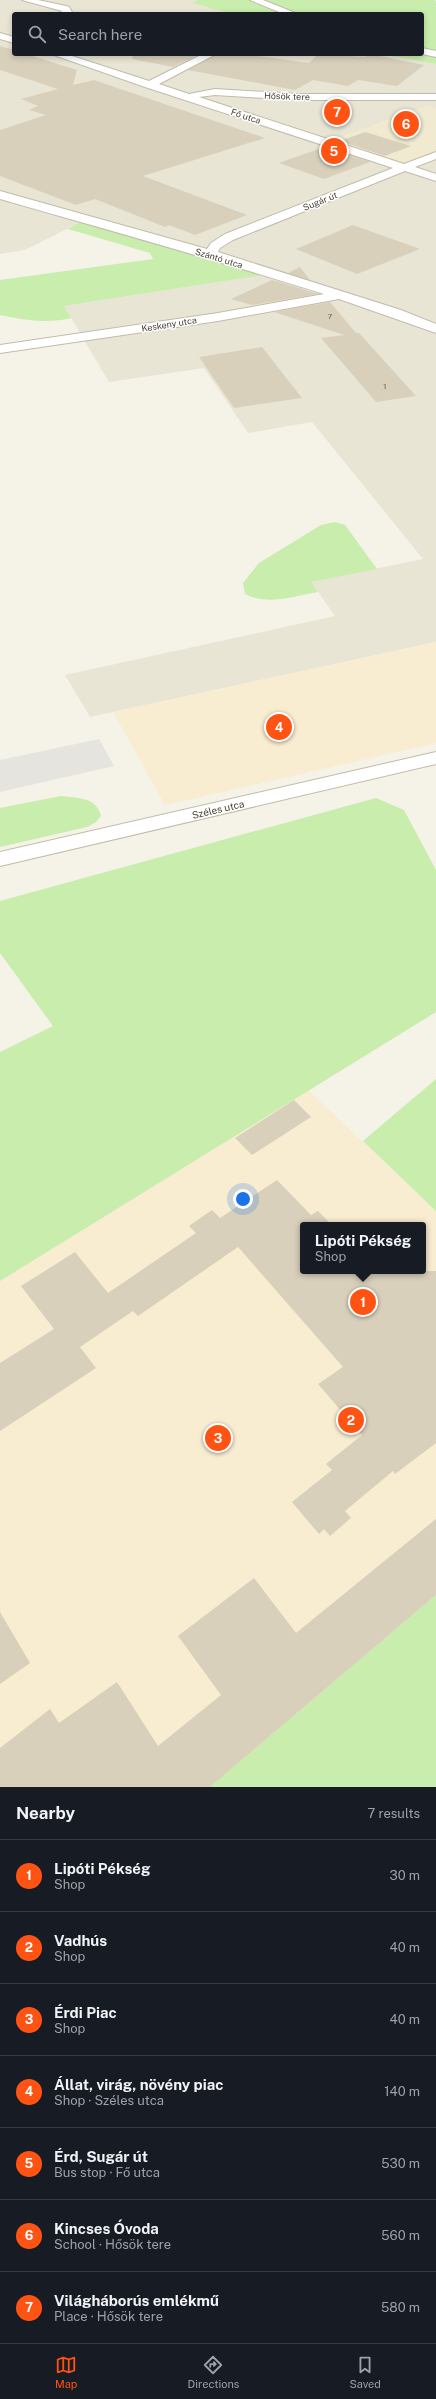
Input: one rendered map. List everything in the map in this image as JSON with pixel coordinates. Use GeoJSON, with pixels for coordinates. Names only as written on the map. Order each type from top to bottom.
{"type":"FeatureCollection","features":[{"type":"Feature","properties":{"kind":"street"},"geometry":{"type":"LineString","coordinates":[[26,0],[66,10],[67,12]]}},
{"type":"Feature","properties":{"kind":"street"},"geometry":{"type":"LineString","coordinates":[[254,0],[287,12]]}},
{"type":"Feature","properties":{"kind":"street"},"geometry":{"type":"LineString","coordinates":[[0,32],[12,29]]}},
{"type":"Feature","properties":{"kind":"street"},"geometry":{"type":"LineString","coordinates":[[0,36],[12,39]]}},
{"type":"Feature","properties":{"kind":"street"},"geometry":{"type":"LineString","coordinates":[[424,51],[436,54]]}},
{"type":"Feature","properties":{"kind":"street","name":"Fő utca"},"geometry":{"type":"LineString","coordinates":[[66,56],[149,85],[436,178]]}},
{"type":"Feature","properties":{"kind":"street"},"geometry":{"type":"LineString","coordinates":[[149,85],[207,56]]}},
{"type":"Feature","properties":{"kind":"street","name":"Hősök tere"},"geometry":{"type":"LineString","coordinates":[[186,97],[220,92],[299,97],[436,97]]}},
{"type":"Feature","properties":{"kind":"street","name":"Sugár út"},"geometry":{"type":"LineString","coordinates":[[211,254],[214,246],[229,237],[436,155]]}},
{"type":"Feature","properties":{"kind":"street","name":"Szántó utca"},"geometry":{"type":"LineString","coordinates":[[0,194],[151,240],[211,254],[338,296],[396,313],[436,329]]}},
{"type":"Feature","properties":{"kind":"street","name":"Keskeny utca"},"geometry":{"type":"LineString","coordinates":[[0,349],[218,317],[338,296]]}},
{"type":"Feature","properties":{"kind":"street","name":"Széles utca"},"geometry":{"type":"LineString","coordinates":[[0,859],[436,758]]}},
{"type":"Feature","properties":{"kind":"shaded area"},"geometry":{"type":"Polygon","coordinates":[[[0,0],[198,0],[194,3],[225,12],[12,12],[12,56],[391,56],[436,64],[436,642],[90,717],[65,675],[335,616],[311,582],[423,559],[312,422],[248,433],[204,368],[109,382],[64,306],[261,275],[81,222],[25,250],[0,254],[0,0]]]}},
{"type":"Feature","properties":{"kind":"shaded area"},"geometry":{"type":"Polygon","coordinates":[[[428,105],[436,108],[436,150],[405,163],[329,141],[428,105]]]}},
{"type":"Feature","properties":{"kind":"shaded area"},"geometry":{"type":"Polygon","coordinates":[[[436,642],[436,743],[165,805],[113,712],[436,642]]]}},
{"type":"Feature","properties":{"kind":"shaded area"},"geometry":{"type":"Polygon","coordinates":[[[99,739],[114,766],[0,792],[0,760],[99,739]]]}},
{"type":"Feature","properties":{"kind":"shaded area"},"geometry":{"type":"Polygon","coordinates":[[[308,1090],[436,1211],[436,1595],[210,1787],[0,1787],[0,1281],[308,1090]]]}},
{"type":"Feature","properties":{"kind":"green space"},"geometry":{"type":"Polygon","coordinates":[[[198,0],[434,0],[436,1],[436,64],[391,56],[424,56],[424,12],[225,12],[193,3],[198,0]]]}},
{"type":"Feature","properties":{"kind":"green space"},"geometry":{"type":"Polygon","coordinates":[[[80,222],[263,275],[64,306],[71,318],[62,320],[36,321],[0,315],[0,280],[153,259],[150,253],[68,229],[80,222]]]}},
{"type":"Feature","properties":{"kind":"green space"},"geometry":{"type":"Polygon","coordinates":[[[335,522],[345,525],[377,569],[311,582],[318,592],[290,598],[272,600],[254,598],[245,594],[243,583],[259,563],[321,525],[335,522]]]}},
{"type":"Feature","properties":{"kind":"green space"},"geometry":{"type":"Polygon","coordinates":[[[61,796],[80,798],[91,802],[99,810],[101,816],[96,822],[87,827],[0,847],[0,808],[61,796]]]}},
{"type":"Feature","properties":{"kind":"green space"},"geometry":{"type":"Polygon","coordinates":[[[376,798],[404,810],[436,870],[436,1012],[0,1281],[0,1052],[53,1026],[0,953],[0,901],[376,798]]]}},
{"type":"Feature","properties":{"kind":"green space"},"geometry":{"type":"Polygon","coordinates":[[[436,1079],[436,1211],[363,1141],[436,1079]]]}},
{"type":"Feature","properties":{"kind":"green space"},"geometry":{"type":"Polygon","coordinates":[[[436,1595],[436,1787],[210,1787],[436,1595]]]}},
{"type":"Feature","properties":{"kind":"building"},"geometry":{"type":"Polygon","coordinates":[[[0,46],[12,49],[12,56],[32,56],[77,70],[73,85],[94,80],[265,138],[143,176],[247,215],[195,235],[169,225],[165,227],[95,199],[76,205],[0,176],[0,130],[46,115],[29,110],[38,106],[21,99],[58,89],[0,70],[0,46]]]}},
{"type":"Feature","properties":{"kind":"building"},"geometry":{"type":"Polygon","coordinates":[[[133,56],[196,56],[173,67],[132,59],[133,56]]]}},
{"type":"Feature","properties":{"kind":"building"},"geometry":{"type":"Polygon","coordinates":[[[213,56],[258,56],[309,63],[316,56],[380,56],[424,65],[397,86],[358,80],[348,86],[313,80],[295,90],[188,70],[213,56]]]}},
{"type":"Feature","properties":{"kind":"building"},"geometry":{"type":"Polygon","coordinates":[[[365,132],[411,146],[385,156],[340,141],[365,132]]]}},
{"type":"Feature","properties":{"kind":"building"},"geometry":{"type":"Polygon","coordinates":[[[324,147],[370,162],[324,179],[279,163],[324,147]]]}},
{"type":"Feature","properties":{"kind":"building"},"geometry":{"type":"Polygon","coordinates":[[[353,225],[420,249],[357,274],[296,249],[353,225]]]}},
{"type":"Feature","properties":{"kind":"building"},"geometry":{"type":"Polygon","coordinates":[[[300,267],[310,280],[288,273],[300,267]]]}},
{"type":"Feature","properties":{"kind":"building"},"geometry":{"type":"Polygon","coordinates":[[[272,280],[318,294],[252,305],[231,299],[272,280]]]}},
{"type":"Feature","properties":{"kind":"building"},"geometry":{"type":"Polygon","coordinates":[[[330,302],[356,333],[359,333],[416,396],[376,402],[321,338],[344,335],[274,312],[330,302]]]}},
{"type":"Feature","properties":{"kind":"building"},"geometry":{"type":"Polygon","coordinates":[[[262,347],[302,398],[234,408],[199,357],[262,347]]]}},
{"type":"Feature","properties":{"kind":"building"},"geometry":{"type":"Polygon","coordinates":[[[294,1100],[311,1117],[252,1155],[235,1138],[294,1100]]]}},
{"type":"Feature","properties":{"kind":"building"},"geometry":{"type":"Polygon","coordinates":[[[277,1180],[311,1215],[318,1211],[329,1222],[300,1222],[300,1274],[426,1274],[426,1271],[436,1271],[436,1443],[395,1474],[393,1471],[345,1511],[351,1518],[330,1536],[324,1529],[319,1534],[292,1502],[332,1470],[326,1464],[362,1435],[318,1384],[343,1367],[238,1247],[138,1316],[133,1311],[80,1347],[96,1368],[0,1431],[0,1363],[54,1329],[21,1286],[75,1252],[108,1293],[196,1233],[189,1226],[212,1210],[220,1218],[277,1180]]]}},
{"type":"Feature","properties":{"kind":"building"},"geometry":{"type":"Polygon","coordinates":[[[436,1519],[436,1595],[210,1787],[0,1787],[0,1748],[50,1709],[59,1723],[117,1682],[158,1746],[221,1695],[178,1636],[254,1578],[296,1633],[436,1519]]]}},
{"type":"Feature","properties":{"kind":"building"},"geometry":{"type":"Polygon","coordinates":[[[0,1612],[30,1663],[0,1684],[0,1612]]]}},
{"type":"Feature","properties":{"kind":"place","name":"Világháborús emlékmű"},"geometry":{"type":"Point","coordinates":[337,112]}},
{"type":"Feature","properties":{"kind":"place","name":"Kincses Óvoda"},"geometry":{"type":"Point","coordinates":[406,124]}},
{"type":"Feature","properties":{"kind":"place","name":"Érd, Sugár út"},"geometry":{"type":"Point","coordinates":[334,151]}},
{"type":"Feature","properties":{"kind":"place","name":"Állat, virág, növény piac"},"geometry":{"type":"Point","coordinates":[279,727]}},
{"type":"Feature","properties":{"kind":"place","name":"Lipóti Pékség"},"geometry":{"type":"Point","coordinates":[363,1302]}},
{"type":"Feature","properties":{"kind":"place","name":"Vadhús"},"geometry":{"type":"Point","coordinates":[351,1420]}},
{"type":"Feature","properties":{"kind":"place","name":"Érdi Piac"},"geometry":{"type":"Point","coordinates":[218,1438]}}]}
